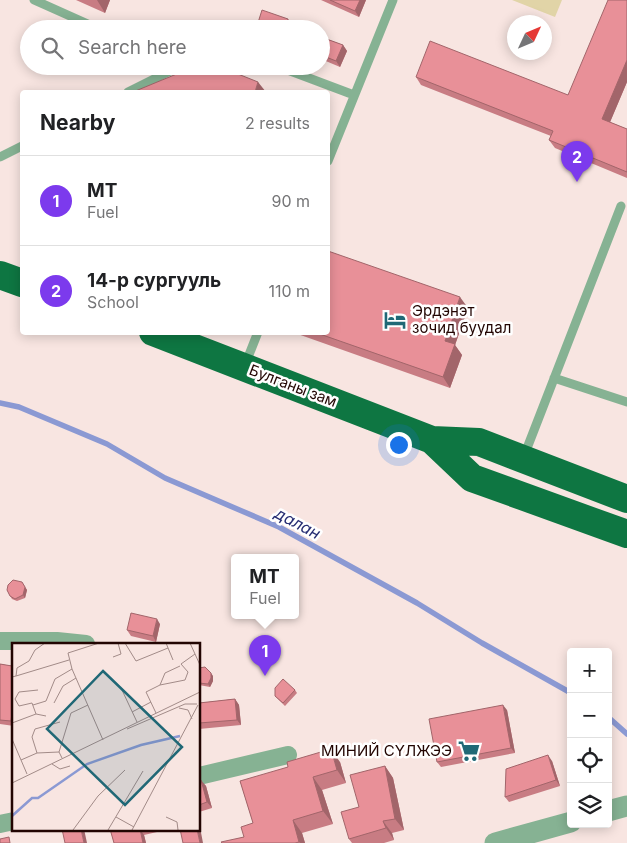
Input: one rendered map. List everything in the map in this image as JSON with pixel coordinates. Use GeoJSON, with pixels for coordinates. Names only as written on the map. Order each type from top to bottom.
{"type":"FeatureCollection","features":[{"type":"Feature","properties":{"kind":"highway"},"geometry":{"type":"LineString","coordinates":[[0,275],[20,282]]}},
{"type":"Feature","properties":{"kind":"highway","name":"Булганы зам"},"geometry":{"type":"LineString","coordinates":[[161,335],[432,440],[479,442],[627,499]]}},
{"type":"Feature","properties":{"kind":"highway","name":"Булганы зам"},"geometry":{"type":"LineString","coordinates":[[432,440],[472,478],[627,534]]}},
{"type":"Feature","properties":{"kind":"street"},"geometry":{"type":"LineString","coordinates":[[0,641],[76,643]]}},
{"type":"Feature","properties":{"kind":"street"},"geometry":{"type":"LineString","coordinates":[[200,776],[288,755]]}},
{"type":"Feature","properties":{"kind":"street"},"geometry":{"type":"LineString","coordinates":[[612,810],[627,806]]}},
{"type":"Feature","properties":{"kind":"street"},"geometry":{"type":"LineString","coordinates":[[495,843],[567,823]]}},
{"type":"Feature","properties":{"kind":"lane"},"geometry":{"type":"LineString","coordinates":[[34,0],[79,20]]}},
{"type":"Feature","properties":{"kind":"lane"},"geometry":{"type":"LineString","coordinates":[[330,156],[393,0]]}},
{"type":"Feature","properties":{"kind":"lane"},"geometry":{"type":"LineString","coordinates":[[132,90],[162,75]]}},
{"type":"Feature","properties":{"kind":"lane"},"geometry":{"type":"LineString","coordinates":[[300,75],[354,96]]}},
{"type":"Feature","properties":{"kind":"lane"},"geometry":{"type":"LineString","coordinates":[[0,157],[20,147]]}},
{"type":"Feature","properties":{"kind":"lane"},"geometry":{"type":"LineString","coordinates":[[523,459],[620,206]]}},
{"type":"Feature","properties":{"kind":"lane"},"geometry":{"type":"LineString","coordinates":[[244,367],[257,335]]}},
{"type":"Feature","properties":{"kind":"lane"},"geometry":{"type":"LineString","coordinates":[[554,378],[627,402]]}},
{"type":"Feature","properties":{"kind":"shaded area"},"geometry":{"type":"Polygon","coordinates":[[[512,0],[562,0],[555,17],[512,0]]]}},
{"type":"Feature","properties":{"kind":"building"},"geometry":{"type":"Polygon","coordinates":[[[330,0],[360,0],[355,11],[330,0]]]}},
{"type":"Feature","properties":{"kind":"building"},"geometry":{"type":"Polygon","coordinates":[[[608,0],[627,0],[627,60],[602,119],[627,129],[627,172],[549,140],[553,131],[416,77],[430,41],[568,95],[608,0]]]}},
{"type":"Feature","properties":{"kind":"building"},"geometry":{"type":"Polygon","coordinates":[[[262,10],[288,19],[288,20],[259,20],[262,10]]]}},
{"type":"Feature","properties":{"kind":"building"},"geometry":{"type":"Polygon","coordinates":[[[330,40],[343,45],[336,61],[330,59],[330,40]]]}},
{"type":"Feature","properties":{"kind":"building"},"geometry":{"type":"Polygon","coordinates":[[[174,75],[240,75],[258,82],[256,90],[138,90],[174,75]]]}},
{"type":"Feature","properties":{"kind":"building","name":"Эрдэнэт зочид буудал"},"geometry":{"type":"Polygon","coordinates":[[[330,252],[460,297],[445,341],[455,344],[443,377],[323,335],[330,335],[330,252]]]}},
{"type":"Feature","properties":{"kind":"building"},"geometry":{"type":"Polygon","coordinates":[[[13,580],[22,582],[25,587],[23,595],[15,599],[10,596],[7,590],[8,585],[13,580]]]}},
{"type":"Feature","properties":{"kind":"building"},"geometry":{"type":"Polygon","coordinates":[[[131,613],[157,619],[153,636],[127,630],[131,613]]]}},
{"type":"Feature","properties":{"kind":"building"},"geometry":{"type":"Polygon","coordinates":[[[0,664],[12,666],[11,721],[0,720],[0,664]]]}},
{"type":"Feature","properties":{"kind":"building"},"geometry":{"type":"Polygon","coordinates":[[[205,667],[211,673],[208,684],[200,683],[200,668],[205,667]]]}},
{"type":"Feature","properties":{"kind":"building"},"geometry":{"type":"Polygon","coordinates":[[[283,679],[295,690],[283,703],[275,696],[275,688],[283,679]]]}},
{"type":"Feature","properties":{"kind":"building"},"geometry":{"type":"Polygon","coordinates":[[[235,699],[237,720],[200,723],[200,703],[235,699]]]}},
{"type":"Feature","properties":{"kind":"building"},"geometry":{"type":"Polygon","coordinates":[[[503,705],[511,748],[437,762],[429,719],[503,705]]]}},
{"type":"Feature","properties":{"kind":"building"},"geometry":{"type":"Polygon","coordinates":[[[331,749],[337,770],[313,777],[323,811],[293,820],[299,842],[221,842],[244,837],[241,827],[253,823],[240,781],[288,767],[287,762],[331,749]]]}},
{"type":"Feature","properties":{"kind":"building"},"geometry":{"type":"Polygon","coordinates":[[[548,755],[556,780],[505,797],[506,769],[548,755]]]}},
{"type":"Feature","properties":{"kind":"building"},"geometry":{"type":"Polygon","coordinates":[[[385,766],[395,819],[383,821],[386,828],[349,839],[341,812],[359,807],[350,775],[385,766]]]}},
{"type":"Feature","properties":{"kind":"building"},"geometry":{"type":"Polygon","coordinates":[[[200,780],[201,780],[207,802],[200,805],[200,780]]]}},
{"type":"Feature","properties":{"kind":"building"},"geometry":{"type":"Polygon","coordinates":[[[62,830],[81,830],[84,843],[65,843],[62,830]]]}},
{"type":"Feature","properties":{"kind":"building"},"geometry":{"type":"Polygon","coordinates":[[[110,830],[140,830],[143,843],[114,843],[110,830]]]}},
{"type":"Feature","properties":{"kind":"building"},"geometry":{"type":"Polygon","coordinates":[[[180,830],[197,830],[200,843],[183,843],[180,830]]]}},
{"type":"Feature","properties":{"kind":"building"},"geometry":{"type":"Polygon","coordinates":[[[9,837],[10,843],[0,843],[0,839],[9,837]]]}},
{"type":"Feature","properties":{"kind":"waterway","name":"далан"},"geometry":{"type":"LineString","coordinates":[[0,403],[19,407],[107,444],[165,478],[279,527],[417,603],[482,643],[567,691]]}},
{"type":"Feature","properties":{"kind":"waterway","name":"далан"},"geometry":{"type":"LineString","coordinates":[[612,721],[627,734]]}},
{"type":"Feature","properties":{"kind":"place","name":"14-р сургууль"},"geometry":{"type":"Point","coordinates":[577,182]}},
{"type":"Feature","properties":{"kind":"place","name":"Эрдэнэт зочид буудал"},"geometry":{"type":"Point","coordinates":[395,320]}},
{"type":"Feature","properties":{"kind":"place","name":"МТ"},"geometry":{"type":"Point","coordinates":[265,676]}},
{"type":"Feature","properties":{"kind":"place","name":"МИНИЙ СҮЛЖЭЭ"},"geometry":{"type":"Point","coordinates":[469,751]}}]}
